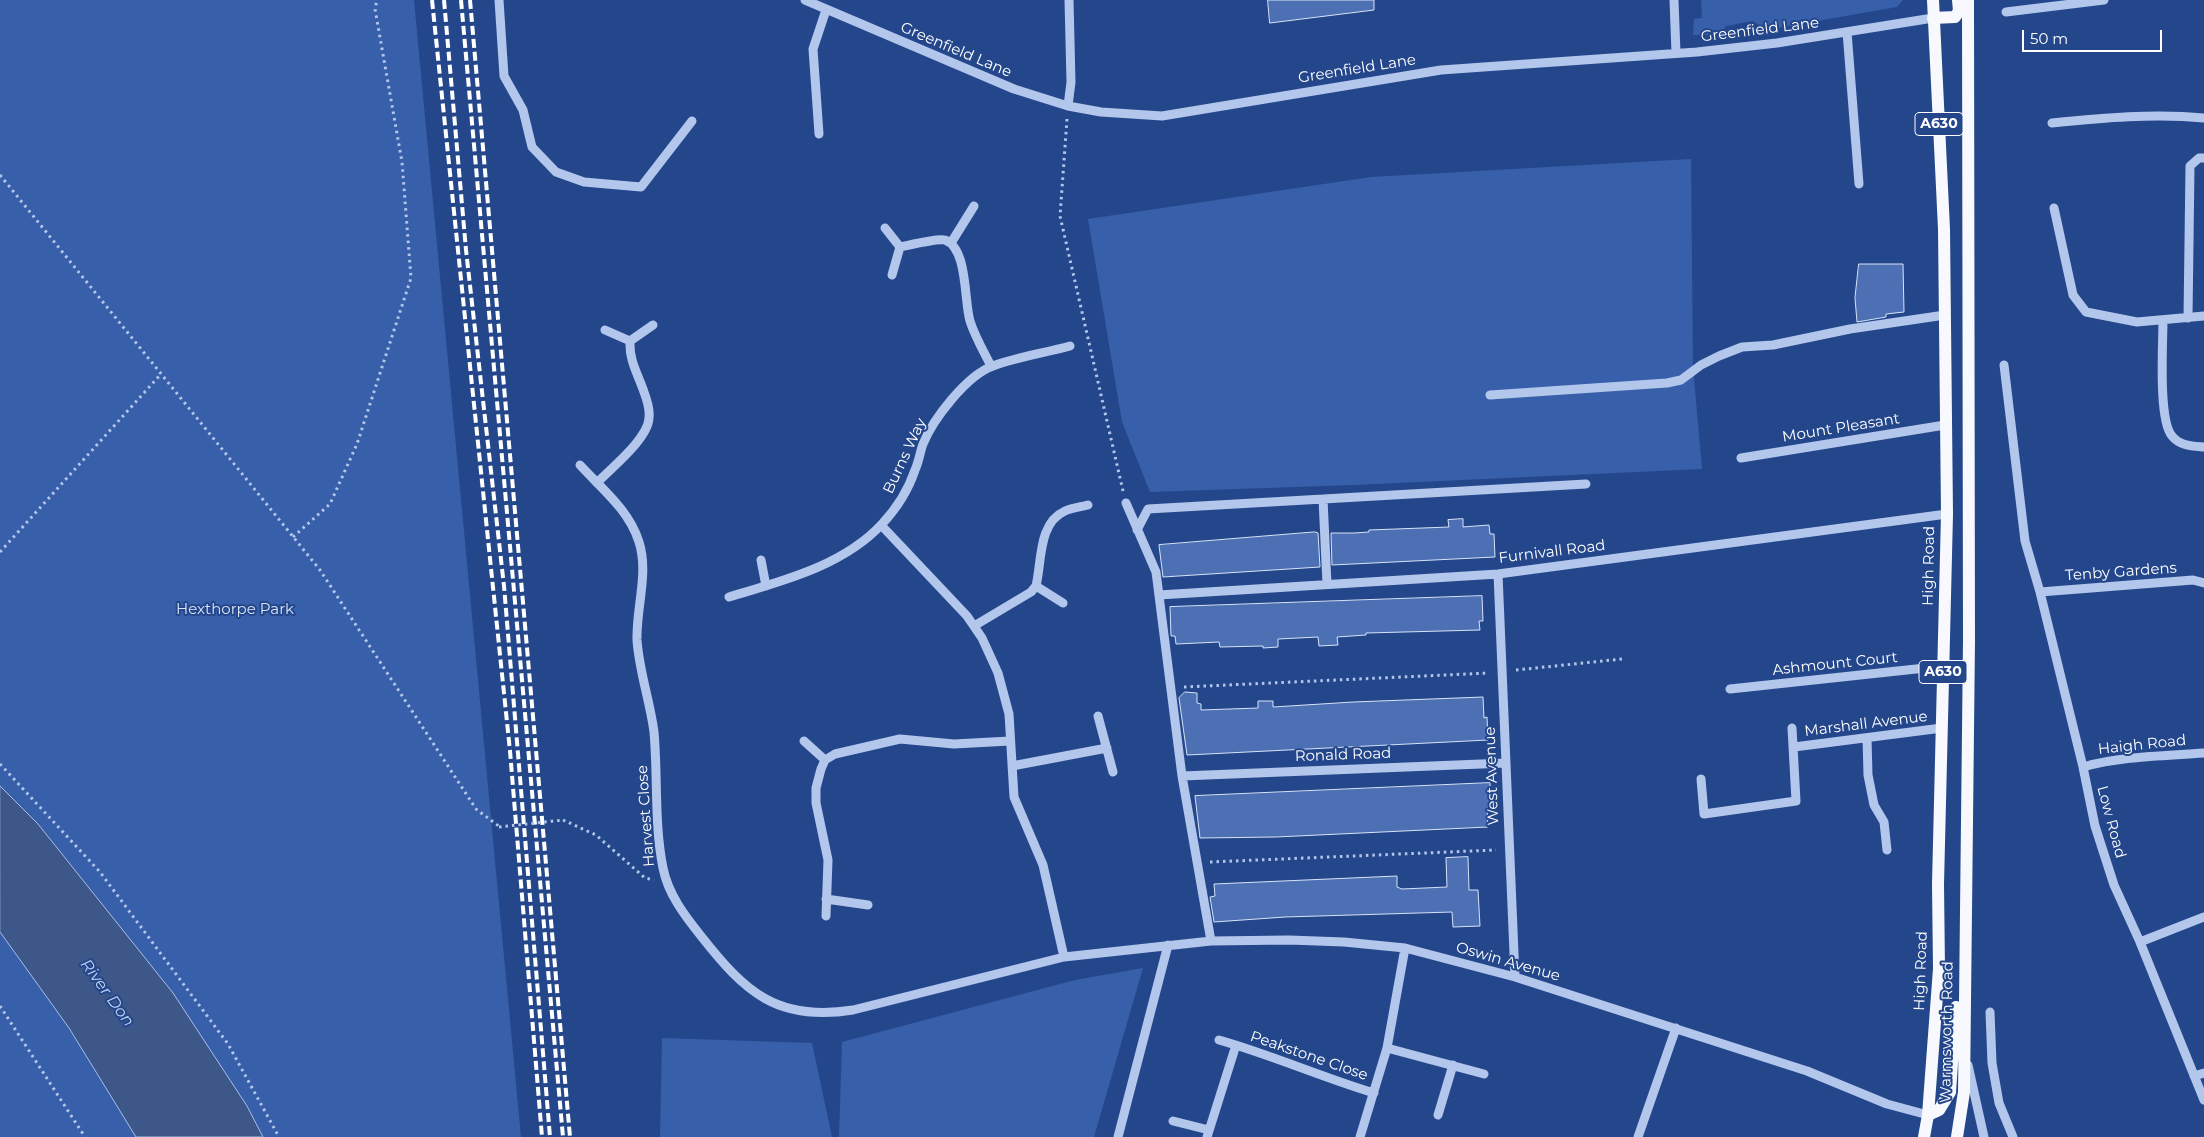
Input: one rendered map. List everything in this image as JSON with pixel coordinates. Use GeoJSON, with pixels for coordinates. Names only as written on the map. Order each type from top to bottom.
{"type":"FeatureCollection","features":[{"type":"Feature","properties":{"kind":"main road","name":"High Road"},"geometry":{"type":"LineString","coordinates":[[1928,1115],[1939,969],[1938,884],[1947,514],[1944,229],[1933,0]]}},
{"type":"Feature","properties":{"kind":"main road"},"geometry":{"type":"LineString","coordinates":[[1933,18],[1955,17],[1959,12],[1958,0]]}},
{"type":"Feature","properties":{"kind":"main road","name":"A630"},"geometry":{"type":"LineString","coordinates":[[1928,1115],[1939,1110],[1950,1092],[1956,1022],[1957,957],[1965,928],[1969,631],[1968,0]]}},
{"type":"Feature","properties":{"kind":"main road"},"geometry":{"type":"LineString","coordinates":[[1955,17],[1968,34]]}},
{"type":"Feature","properties":{"kind":"main road","name":"Warmsworth Road"},"geometry":{"type":"LineString","coordinates":[[1957,1137],[1964,1092],[1965,928]]}},
{"type":"Feature","properties":{"kind":"main road","name":"Warmsworth Road"},"geometry":{"type":"LineString","coordinates":[[1924,1137],[1928,1115]]}},
{"type":"Feature","properties":{"kind":"street"},"geometry":{"type":"LineString","coordinates":[[499,0],[504,76],[523,110],[532,147],[556,172],[584,182],[641,187],[692,120]]}},
{"type":"Feature","properties":{"kind":"street","name":"Greenfield Lane"},"geometry":{"type":"LineString","coordinates":[[805,0],[1014,89],[1068,106],[1101,112],[1162,116],[1441,70],[1676,53],[1777,43],[1933,18]]}},
{"type":"Feature","properties":{"kind":"street"},"geometry":{"type":"LineString","coordinates":[[1068,106],[1071,82],[1069,0]]}},
{"type":"Feature","properties":{"kind":"street"},"geometry":{"type":"LineString","coordinates":[[1674,0],[1676,53]]}},
{"type":"Feature","properties":{"kind":"street"},"geometry":{"type":"LineString","coordinates":[[2006,12],[2032,4],[2104,0]]}},
{"type":"Feature","properties":{"kind":"street"},"geometry":{"type":"LineString","coordinates":[[819,134],[813,49],[826,10]]}},
{"type":"Feature","properties":{"kind":"street"},"geometry":{"type":"LineString","coordinates":[[1847,32],[1859,184]]}},
{"type":"Feature","properties":{"kind":"street"},"geometry":{"type":"LineString","coordinates":[[2052,123],[2104,118],[2184,116],[2204,118]]}},
{"type":"Feature","properties":{"kind":"street"},"geometry":{"type":"LineString","coordinates":[[2188,318],[2190,166],[2199,158],[2204,158]]}},
{"type":"Feature","properties":{"kind":"street"},"geometry":{"type":"LineString","coordinates":[[951,243],[974,206]]}},
{"type":"Feature","properties":{"kind":"street"},"geometry":{"type":"LineString","coordinates":[[2054,208],[2073,295],[2086,312],[2137,322],[2204,316]]}},
{"type":"Feature","properties":{"kind":"street"},"geometry":{"type":"LineString","coordinates":[[885,228],[900,247]]}},
{"type":"Feature","properties":{"kind":"street"},"geometry":{"type":"LineString","coordinates":[[900,247],[943,239],[951,243],[957,251],[962,264],[966,305],[971,324],[991,366]]}},
{"type":"Feature","properties":{"kind":"street"},"geometry":{"type":"LineString","coordinates":[[892,275],[900,247]]}},
{"type":"Feature","properties":{"kind":"street"},"geometry":{"type":"LineString","coordinates":[[1490,395],[1667,383],[1681,380],[1701,365],[1742,347],[1773,345],[1850,329],[1945,315]]}},
{"type":"Feature","properties":{"kind":"street"},"geometry":{"type":"LineString","coordinates":[[2163,320],[2163,405],[2170,435],[2182,444],[2204,447]]}},
{"type":"Feature","properties":{"kind":"street"},"geometry":{"type":"LineString","coordinates":[[630,341],[653,326]]}},
{"type":"Feature","properties":{"kind":"street"},"geometry":{"type":"LineString","coordinates":[[605,330],[630,341]]}},
{"type":"Feature","properties":{"kind":"street"},"geometry":{"type":"LineString","coordinates":[[597,483],[634,446],[645,432],[649,419],[644,391],[633,367],[630,341]]}},
{"type":"Feature","properties":{"kind":"street","name":"Burns Way"},"geometry":{"type":"LineString","coordinates":[[729,597],[795,578],[861,542],[881,525],[903,498],[916,469],[923,444],[933,424],[954,397],[972,379],[991,366],[1070,346]]}},
{"type":"Feature","properties":{"kind":"street","name":"Low Road"},"geometry":{"type":"LineString","coordinates":[[2004,365],[2024,541],[2040,592],[2083,767],[2095,826],[2114,884],[2140,942],[2204,1100]]}},
{"type":"Feature","properties":{"kind":"street","name":"Mount Pleasant"},"geometry":{"type":"LineString","coordinates":[[1741,458],[1945,425]]}},
{"type":"Feature","properties":{"kind":"street","name":"Harvest Close"},"geometry":{"type":"LineString","coordinates":[[580,465],[623,510],[632,523],[640,544],[643,565],[638,616],[639,665],[652,716],[660,848],[666,883],[686,917],[735,977],[754,992],[787,1008],[806,1013],[827,1014],[853,1010],[1064,957]]}},
{"type":"Feature","properties":{"kind":"street"},"geometry":{"type":"LineString","coordinates":[[1137,530],[1148,509],[1586,484]]}},
{"type":"Feature","properties":{"kind":"street"},"geometry":{"type":"LineString","coordinates":[[1323,499],[1327,584]]}},
{"type":"Feature","properties":{"kind":"street"},"geometry":{"type":"LineString","coordinates":[[1126,504],[1156,572],[1182,776],[1211,941]]}},
{"type":"Feature","properties":{"kind":"street"},"geometry":{"type":"LineString","coordinates":[[974,626],[1031,592],[1036,586],[1048,524],[1065,511],[1088,505]]}},
{"type":"Feature","properties":{"kind":"street","name":"Furnivall Road"},"geometry":{"type":"LineString","coordinates":[[1159,595],[1498,574],[1947,514]]}},
{"type":"Feature","properties":{"kind":"street"},"geometry":{"type":"LineString","coordinates":[[881,525],[967,616],[986,647],[1002,687],[1009,714],[1014,797],[1042,865],[1064,957]]}},
{"type":"Feature","properties":{"kind":"street"},"geometry":{"type":"LineString","coordinates":[[761,560],[766,586]]}},
{"type":"Feature","properties":{"kind":"street","name":"West Avenue"},"geometry":{"type":"LineString","coordinates":[[1498,574],[1515,977]]}},
{"type":"Feature","properties":{"kind":"street","name":"Tenby Gardens"},"geometry":{"type":"LineString","coordinates":[[2040,592],[2193,580],[2204,582]]}},
{"type":"Feature","properties":{"kind":"street"},"geometry":{"type":"LineString","coordinates":[[1036,586],[1062,603]]}},
{"type":"Feature","properties":{"kind":"street","name":"Ashmount Court"},"geometry":{"type":"LineString","coordinates":[[1730,689],[1944,666]]}},
{"type":"Feature","properties":{"kind":"street"},"geometry":{"type":"LineString","coordinates":[[1098,716],[1113,772]]}},
{"type":"Feature","properties":{"kind":"street","name":"Marshall Avenue"},"geometry":{"type":"LineString","coordinates":[[1701,780],[1704,814],[1796,801],[1792,728]]}},
{"type":"Feature","properties":{"kind":"street","name":"Marshall Avenue"},"geometry":{"type":"LineString","coordinates":[[1794,747],[1942,728]]}},
{"type":"Feature","properties":{"kind":"street"},"geometry":{"type":"LineString","coordinates":[[1867,738],[1868,775],[1872,798],[1884,822],[1887,850]]}},
{"type":"Feature","properties":{"kind":"street"},"geometry":{"type":"LineString","coordinates":[[826,916],[828,860],[816,803],[816,788],[825,760],[835,754],[900,739],[954,744],[1010,741]]}},
{"type":"Feature","properties":{"kind":"street"},"geometry":{"type":"LineString","coordinates":[[804,741],[825,760]]}},
{"type":"Feature","properties":{"kind":"street"},"geometry":{"type":"LineString","coordinates":[[1012,766],[1106,748]]}},
{"type":"Feature","properties":{"kind":"street","name":"Haigh Road"},"geometry":{"type":"LineString","coordinates":[[2083,767],[2124,760],[2204,753]]}},
{"type":"Feature","properties":{"kind":"street","name":"Ronald Road"},"geometry":{"type":"LineString","coordinates":[[1182,776],[1506,763]]}},
{"type":"Feature","properties":{"kind":"street"},"geometry":{"type":"LineString","coordinates":[[826,899],[868,905]]}},
{"type":"Feature","properties":{"kind":"street"},"geometry":{"type":"LineString","coordinates":[[2140,942],[2204,917]]}},
{"type":"Feature","properties":{"kind":"street","name":"Oswin Avenue"},"geometry":{"type":"LineString","coordinates":[[1064,957],[1211,941],[1289,940],[1344,942],[1405,948],[1515,977],[1676,1028],[1807,1070],[1887,1104],[1928,1115]]}},
{"type":"Feature","properties":{"kind":"street"},"geometry":{"type":"LineString","coordinates":[[1118,1137],[1168,945]]}},
{"type":"Feature","properties":{"kind":"street","name":"Peakstone Close"},"geometry":{"type":"LineString","coordinates":[[1360,1137],[1387,1048],[1405,948]]}},
{"type":"Feature","properties":{"kind":"street"},"geometry":{"type":"LineString","coordinates":[[1990,1012],[1992,1063],[2000,1103],[2013,1137]]}},
{"type":"Feature","properties":{"kind":"street"},"geometry":{"type":"LineString","coordinates":[[1638,1137],[1676,1028]]}},
{"type":"Feature","properties":{"kind":"street","name":"Peakstone Close"},"geometry":{"type":"LineString","coordinates":[[1219,1040],[1265,1053],[1327,1078],[1374,1092]]}},
{"type":"Feature","properties":{"kind":"street","name":"Peakstone Close"},"geometry":{"type":"LineString","coordinates":[[1173,1121],[1208,1134],[1236,1045]]}},
{"type":"Feature","properties":{"kind":"street"},"geometry":{"type":"LineString","coordinates":[[1387,1048],[1484,1074]]}},
{"type":"Feature","properties":{"kind":"street"},"geometry":{"type":"LineString","coordinates":[[1964,1048],[1984,1137]]}},
{"type":"Feature","properties":{"kind":"street"},"geometry":{"type":"LineString","coordinates":[[1438,1115],[1453,1066]]}},
{"type":"Feature","properties":{"kind":"street"},"geometry":{"type":"LineString","coordinates":[[2194,1076],[2204,1073]]}},
{"type":"Feature","properties":{"kind":"path"},"geometry":{"type":"LineString","coordinates":[[293,537],[330,504],[357,444],[411,278],[402,162],[375,9],[377,0]]}},
{"type":"Feature","properties":{"kind":"path"},"geometry":{"type":"LineString","coordinates":[[1068,106],[1060,216],[1126,504]]}},
{"type":"Feature","properties":{"kind":"path"},"geometry":{"type":"LineString","coordinates":[[0,175],[320,570],[476,809],[499,827],[562,820],[596,835],[645,878],[666,883]]}},
{"type":"Feature","properties":{"kind":"path"},"geometry":{"type":"LineString","coordinates":[[0,552],[17,536],[86,454],[161,374]]}},
{"type":"Feature","properties":{"kind":"path"},"geometry":{"type":"LineString","coordinates":[[1170,687],[1502,672],[1622,659]]}},
{"type":"Feature","properties":{"kind":"path"},"geometry":{"type":"LineString","coordinates":[[0,764],[100,872],[228,1044],[279,1137]]}},
{"type":"Feature","properties":{"kind":"path"},"geometry":{"type":"LineString","coordinates":[[1197,862],[1510,849]]}},
{"type":"Feature","properties":{"kind":"path"},"geometry":{"type":"LineString","coordinates":[[0,1006],[85,1137]]}},
{"type":"Feature","properties":{"kind":"green space","name":"Hexthorpe Park"},"geometry":{"type":"Polygon","coordinates":[[[0,0],[414,0],[521,1137],[263,1137],[247,1106],[169,988],[38,824],[0,786],[0,0]]]}},
{"type":"Feature","properties":{"kind":"green space"},"geometry":{"type":"Polygon","coordinates":[[[1701,0],[1903,0],[1897,7],[1766,30],[1753,21],[1726,26],[1720,35],[1693,35],[1694,19],[1702,18],[1701,0]]]}},
{"type":"Feature","properties":{"kind":"green space"},"geometry":{"type":"Polygon","coordinates":[[[1691,159],[1693,367],[1702,469],[1150,492],[1122,422],[1088,219],[1371,177],[1691,159]]]}},
{"type":"Feature","properties":{"kind":"green space"},"geometry":{"type":"Polygon","coordinates":[[[0,932],[69,1028],[136,1137],[0,1137],[0,932]]]}},
{"type":"Feature","properties":{"kind":"green space"},"geometry":{"type":"Polygon","coordinates":[[[1143,968],[1094,1137],[839,1137],[842,1042],[1075,980],[1143,968]]]}},
{"type":"Feature","properties":{"kind":"green space"},"geometry":{"type":"Polygon","coordinates":[[[662,1038],[812,1043],[832,1137],[660,1137],[662,1038]]]}},
{"type":"Feature","properties":{"kind":"water","name":"River Don"},"geometry":{"type":"Polygon","coordinates":[[[0,786],[38,824],[173,993],[247,1106],[263,1137],[136,1137],[69,1028],[0,932],[0,786]]]}},
{"type":"Feature","properties":{"kind":"building"},"geometry":{"type":"Polygon","coordinates":[[[1268,0],[1374,0],[1374,10],[1270,23],[1268,0]]]}},
{"type":"Feature","properties":{"kind":"building"},"geometry":{"type":"Polygon","coordinates":[[[1859,264],[1903,264],[1904,312],[1886,314],[1886,317],[1857,322],[1855,298],[1859,264]]]}},
{"type":"Feature","properties":{"kind":"building"},"geometry":{"type":"Polygon","coordinates":[[[1463,519],[1463,527],[1489,525],[1490,534],[1494,534],[1495,557],[1332,565],[1331,533],[1449,527],[1448,520],[1463,519]]]}},
{"type":"Feature","properties":{"kind":"building"},"geometry":{"type":"Polygon","coordinates":[[[1318,533],[1320,567],[1163,577],[1159,545],[1318,533]]]}},
{"type":"Feature","properties":{"kind":"building"},"geometry":{"type":"Polygon","coordinates":[[[1482,596],[1483,621],[1479,621],[1480,630],[1366,633],[1366,635],[1337,637],[1338,645],[1319,646],[1318,637],[1278,639],[1278,647],[1263,648],[1263,646],[1220,647],[1219,642],[1176,644],[1175,636],[1171,636],[1170,607],[1482,596]]]}},
{"type":"Feature","properties":{"kind":"building"},"geometry":{"type":"Polygon","coordinates":[[[1185,692],[1197,693],[1197,703],[1201,704],[1201,710],[1258,708],[1258,701],[1273,701],[1273,707],[1483,697],[1484,718],[1487,717],[1488,740],[1187,755],[1179,698],[1185,692]]]}},
{"type":"Feature","properties":{"kind":"building"},"geometry":{"type":"Polygon","coordinates":[[[1490,783],[1491,808],[1487,808],[1488,827],[1276,837],[1200,838],[1195,796],[1490,783]]]}},
{"type":"Feature","properties":{"kind":"building"},"geometry":{"type":"Polygon","coordinates":[[[1468,857],[1469,890],[1478,890],[1480,926],[1453,927],[1452,912],[1285,917],[1214,922],[1210,897],[1215,896],[1214,884],[1397,876],[1397,887],[1402,889],[1447,887],[1446,858],[1468,857]]]}},
{"type":"Feature","properties":{"kind":"railway"},"geometry":{"type":"LineString","coordinates":[[432,0],[510,751],[542,1137]]}},
{"type":"Feature","properties":{"kind":"railway"},"geometry":{"type":"LineString","coordinates":[[444,0],[466,250],[504,586],[550,1137]]}},
{"type":"Feature","properties":{"kind":"railway"},"geometry":{"type":"LineString","coordinates":[[461,0],[563,1137]]}},
{"type":"Feature","properties":{"kind":"railway"},"geometry":{"type":"LineString","coordinates":[[470,0],[570,1137]]}}]}
